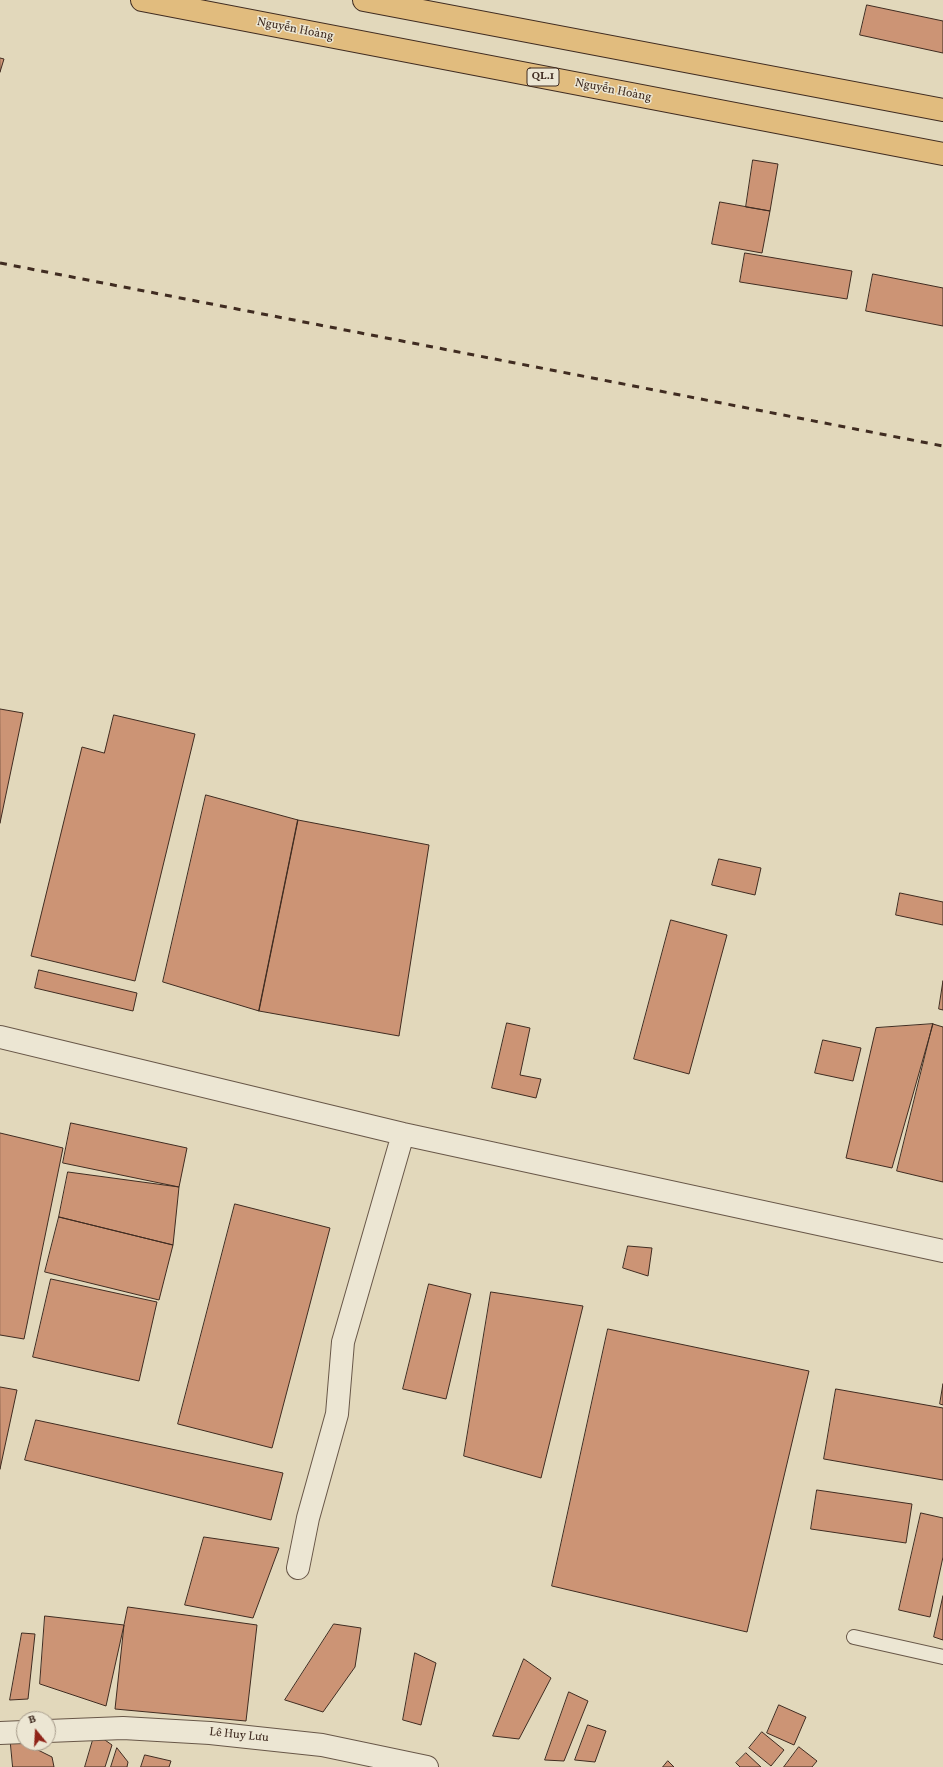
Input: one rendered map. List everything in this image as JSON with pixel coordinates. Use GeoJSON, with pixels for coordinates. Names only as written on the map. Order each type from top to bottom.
{"type":"FeatureCollection","features":[{"type":"Feature","properties":{"kind":"highway","name":"Nguyễn Hoàng"},"geometry":{"type":"LineString","coordinates":[[142,0],[943,154]]}},
{"type":"Feature","properties":{"kind":"highway"},"geometry":{"type":"LineString","coordinates":[[364,0],[943,110]]}},
{"type":"Feature","properties":{"kind":"street"},"geometry":{"type":"LineString","coordinates":[[0,1037],[403,1134],[943,1250]]}},
{"type":"Feature","properties":{"kind":"street"},"geometry":{"type":"LineString","coordinates":[[298,1568],[308,1518],[336,1414],[344,1342],[403,1134]]}},
{"type":"Feature","properties":{"kind":"street","name":"Lê Huy Lưu"},"geometry":{"type":"LineString","coordinates":[[56,1731],[123,1728],[210,1733],[322,1745],[427,1767]]}},
{"type":"Feature","properties":{"kind":"street"},"geometry":{"type":"LineString","coordinates":[[0,1733],[16,1732]]}},
{"type":"Feature","properties":{"kind":"lane"},"geometry":{"type":"LineString","coordinates":[[854,1637],[943,1657]]}},
{"type":"Feature","properties":{"kind":"building"},"geometry":{"type":"Polygon","coordinates":[[[867,5],[943,21],[943,53],[860,35],[867,5]]]}},
{"type":"Feature","properties":{"kind":"building"},"geometry":{"type":"Polygon","coordinates":[[[0,58],[4,59],[0,72],[0,58]]]}},
{"type":"Feature","properties":{"kind":"building"},"geometry":{"type":"Polygon","coordinates":[[[753,160],[778,164],[770,211],[746,207],[753,160]]]}},
{"type":"Feature","properties":{"kind":"building"},"geometry":{"type":"Polygon","coordinates":[[[720,202],[770,211],[762,253],[712,244],[720,202]]]}},
{"type":"Feature","properties":{"kind":"building"},"geometry":{"type":"Polygon","coordinates":[[[745,253],[852,271],[847,299],[740,282],[745,253]]]}},
{"type":"Feature","properties":{"kind":"building"},"geometry":{"type":"Polygon","coordinates":[[[873,274],[943,288],[943,326],[866,311],[873,274]]]}},
{"type":"Feature","properties":{"kind":"building"},"geometry":{"type":"Polygon","coordinates":[[[0,709],[23,713],[0,823],[0,709]]]}},
{"type":"Feature","properties":{"kind":"building"},"geometry":{"type":"Polygon","coordinates":[[[114,715],[195,734],[135,981],[31,956],[82,747],[104,753],[114,715]]]}},
{"type":"Feature","properties":{"kind":"building"},"geometry":{"type":"Polygon","coordinates":[[[206,795],[298,820],[259,1011],[163,982],[206,795]]]}},
{"type":"Feature","properties":{"kind":"building"},"geometry":{"type":"Polygon","coordinates":[[[298,820],[429,845],[399,1036],[259,1011],[298,820]]]}},
{"type":"Feature","properties":{"kind":"building"},"geometry":{"type":"Polygon","coordinates":[[[719,859],[761,868],[755,895],[712,885],[719,859]]]}},
{"type":"Feature","properties":{"kind":"building"},"geometry":{"type":"Polygon","coordinates":[[[900,893],[943,902],[943,925],[896,915],[900,893]]]}},
{"type":"Feature","properties":{"kind":"building"},"geometry":{"type":"Polygon","coordinates":[[[671,920],[727,935],[689,1074],[634,1059],[671,920]]]}},
{"type":"Feature","properties":{"kind":"building"},"geometry":{"type":"Polygon","coordinates":[[[39,970],[137,993],[133,1011],[35,988],[39,970]]]}},
{"type":"Feature","properties":{"kind":"building"},"geometry":{"type":"Polygon","coordinates":[[[943,981],[943,1010],[939,1009],[943,981]]]}},
{"type":"Feature","properties":{"kind":"building"},"geometry":{"type":"Polygon","coordinates":[[[507,1023],[530,1028],[520,1075],[541,1079],[536,1098],[492,1088],[507,1023]]]}},
{"type":"Feature","properties":{"kind":"building"},"geometry":{"type":"Polygon","coordinates":[[[933,1024],[943,1027],[943,1182],[897,1171],[933,1024]]]}},
{"type":"Feature","properties":{"kind":"building"},"geometry":{"type":"Polygon","coordinates":[[[933,1024],[892,1168],[846,1158],[876,1028],[933,1024]]]}},
{"type":"Feature","properties":{"kind":"building"},"geometry":{"type":"Polygon","coordinates":[[[823,1040],[861,1048],[853,1081],[815,1073],[823,1040]]]}},
{"type":"Feature","properties":{"kind":"building"},"geometry":{"type":"Polygon","coordinates":[[[71,1123],[187,1148],[179,1187],[63,1163],[71,1123]]]}},
{"type":"Feature","properties":{"kind":"building"},"geometry":{"type":"Polygon","coordinates":[[[0,1133],[63,1148],[24,1339],[0,1335],[0,1133]]]}},
{"type":"Feature","properties":{"kind":"building"},"geometry":{"type":"Polygon","coordinates":[[[68,1172],[179,1187],[173,1245],[59,1217],[68,1172]]]}},
{"type":"Feature","properties":{"kind":"building"},"geometry":{"type":"Polygon","coordinates":[[[235,1204],[330,1228],[272,1448],[178,1424],[235,1204]]]}},
{"type":"Feature","properties":{"kind":"building"},"geometry":{"type":"Polygon","coordinates":[[[59,1217],[173,1245],[159,1300],[45,1272],[59,1217]]]}},
{"type":"Feature","properties":{"kind":"building"},"geometry":{"type":"Polygon","coordinates":[[[628,1246],[652,1248],[648,1276],[623,1268],[628,1246]]]}},
{"type":"Feature","properties":{"kind":"building"},"geometry":{"type":"Polygon","coordinates":[[[51,1279],[157,1302],[139,1381],[33,1357],[51,1279]]]}},
{"type":"Feature","properties":{"kind":"building"},"geometry":{"type":"Polygon","coordinates":[[[429,1284],[471,1294],[446,1399],[403,1389],[429,1284]]]}},
{"type":"Feature","properties":{"kind":"building"},"geometry":{"type":"Polygon","coordinates":[[[491,1292],[583,1306],[541,1478],[464,1456],[491,1292]]]}},
{"type":"Feature","properties":{"kind":"building"},"geometry":{"type":"Polygon","coordinates":[[[608,1329],[809,1371],[747,1632],[552,1586],[608,1329]]]}},
{"type":"Feature","properties":{"kind":"building"},"geometry":{"type":"Polygon","coordinates":[[[943,1384],[943,1405],[940,1404],[943,1384]]]}},
{"type":"Feature","properties":{"kind":"building"},"geometry":{"type":"Polygon","coordinates":[[[0,1387],[17,1390],[0,1469],[0,1387]]]}},
{"type":"Feature","properties":{"kind":"building"},"geometry":{"type":"Polygon","coordinates":[[[836,1389],[943,1408],[943,1480],[824,1459],[836,1389]]]}},
{"type":"Feature","properties":{"kind":"building"},"geometry":{"type":"Polygon","coordinates":[[[36,1420],[283,1473],[271,1520],[25,1460],[36,1420]]]}},
{"type":"Feature","properties":{"kind":"building"},"geometry":{"type":"Polygon","coordinates":[[[817,1490],[912,1504],[906,1543],[811,1529],[817,1490]]]}},
{"type":"Feature","properties":{"kind":"building"},"geometry":{"type":"Polygon","coordinates":[[[921,1513],[943,1518],[943,1557],[930,1617],[899,1610],[921,1513]]]}},
{"type":"Feature","properties":{"kind":"building"},"geometry":{"type":"Polygon","coordinates":[[[204,1537],[279,1548],[253,1618],[185,1605],[204,1537]]]}},
{"type":"Feature","properties":{"kind":"building"},"geometry":{"type":"Polygon","coordinates":[[[943,1596],[943,1640],[934,1637],[943,1596]]]}},
{"type":"Feature","properties":{"kind":"building"},"geometry":{"type":"Polygon","coordinates":[[[128,1607],[257,1625],[246,1721],[115,1709],[124,1625],[128,1607]]]}},
{"type":"Feature","properties":{"kind":"building"},"geometry":{"type":"Polygon","coordinates":[[[45,1616],[124,1625],[106,1706],[40,1684],[45,1616]]]}},
{"type":"Feature","properties":{"kind":"building"},"geometry":{"type":"Polygon","coordinates":[[[334,1624],[361,1628],[355,1667],[323,1712],[285,1700],[334,1624]]]}},
{"type":"Feature","properties":{"kind":"building"},"geometry":{"type":"Polygon","coordinates":[[[22,1633],[35,1634],[28,1699],[10,1700],[22,1633]]]}},
{"type":"Feature","properties":{"kind":"building"},"geometry":{"type":"Polygon","coordinates":[[[415,1653],[436,1663],[421,1725],[403,1720],[415,1653]]]}},
{"type":"Feature","properties":{"kind":"building"},"geometry":{"type":"Polygon","coordinates":[[[524,1659],[551,1678],[519,1739],[493,1736],[524,1659]]]}},
{"type":"Feature","properties":{"kind":"building"},"geometry":{"type":"Polygon","coordinates":[[[569,1692],[588,1701],[564,1761],[545,1760],[569,1692]]]}},
{"type":"Feature","properties":{"kind":"building"},"geometry":{"type":"Polygon","coordinates":[[[779,1705],[806,1717],[794,1745],[767,1733],[779,1705]]]}},
{"type":"Feature","properties":{"kind":"building"},"geometry":{"type":"Polygon","coordinates":[[[588,1725],[606,1731],[595,1762],[575,1760],[588,1725]]]}},
{"type":"Feature","properties":{"kind":"building"},"geometry":{"type":"Polygon","coordinates":[[[762,1732],[784,1750],[771,1766],[749,1748],[762,1732]]]}},
{"type":"Feature","properties":{"kind":"building"},"geometry":{"type":"Polygon","coordinates":[[[95,1733],[112,1745],[105,1767],[85,1767],[95,1733]]]}},
{"type":"Feature","properties":{"kind":"building"},"geometry":{"type":"Polygon","coordinates":[[[10,1736],[16,1739],[16,1751],[40,1751],[52,1757],[54,1767],[13,1767],[10,1736]]]}},
{"type":"Feature","properties":{"kind":"building"},"geometry":{"type":"Polygon","coordinates":[[[799,1747],[817,1761],[812,1767],[784,1767],[799,1747]]]}},
{"type":"Feature","properties":{"kind":"building"},"geometry":{"type":"Polygon","coordinates":[[[117,1748],[128,1762],[127,1767],[111,1767],[117,1748]]]}},
{"type":"Feature","properties":{"kind":"building"},"geometry":{"type":"Polygon","coordinates":[[[746,1753],[761,1767],[740,1767],[736,1763],[746,1753]]]}},
{"type":"Feature","properties":{"kind":"building"},"geometry":{"type":"Polygon","coordinates":[[[145,1755],[171,1761],[169,1767],[141,1767],[145,1755]]]}},
{"type":"Feature","properties":{"kind":"building"},"geometry":{"type":"Polygon","coordinates":[[[668,1761],[674,1767],[663,1767],[668,1761]]]}},
{"type":"Feature","properties":{"kind":"railway"},"geometry":{"type":"LineString","coordinates":[[0,263],[943,446]]}}]}
